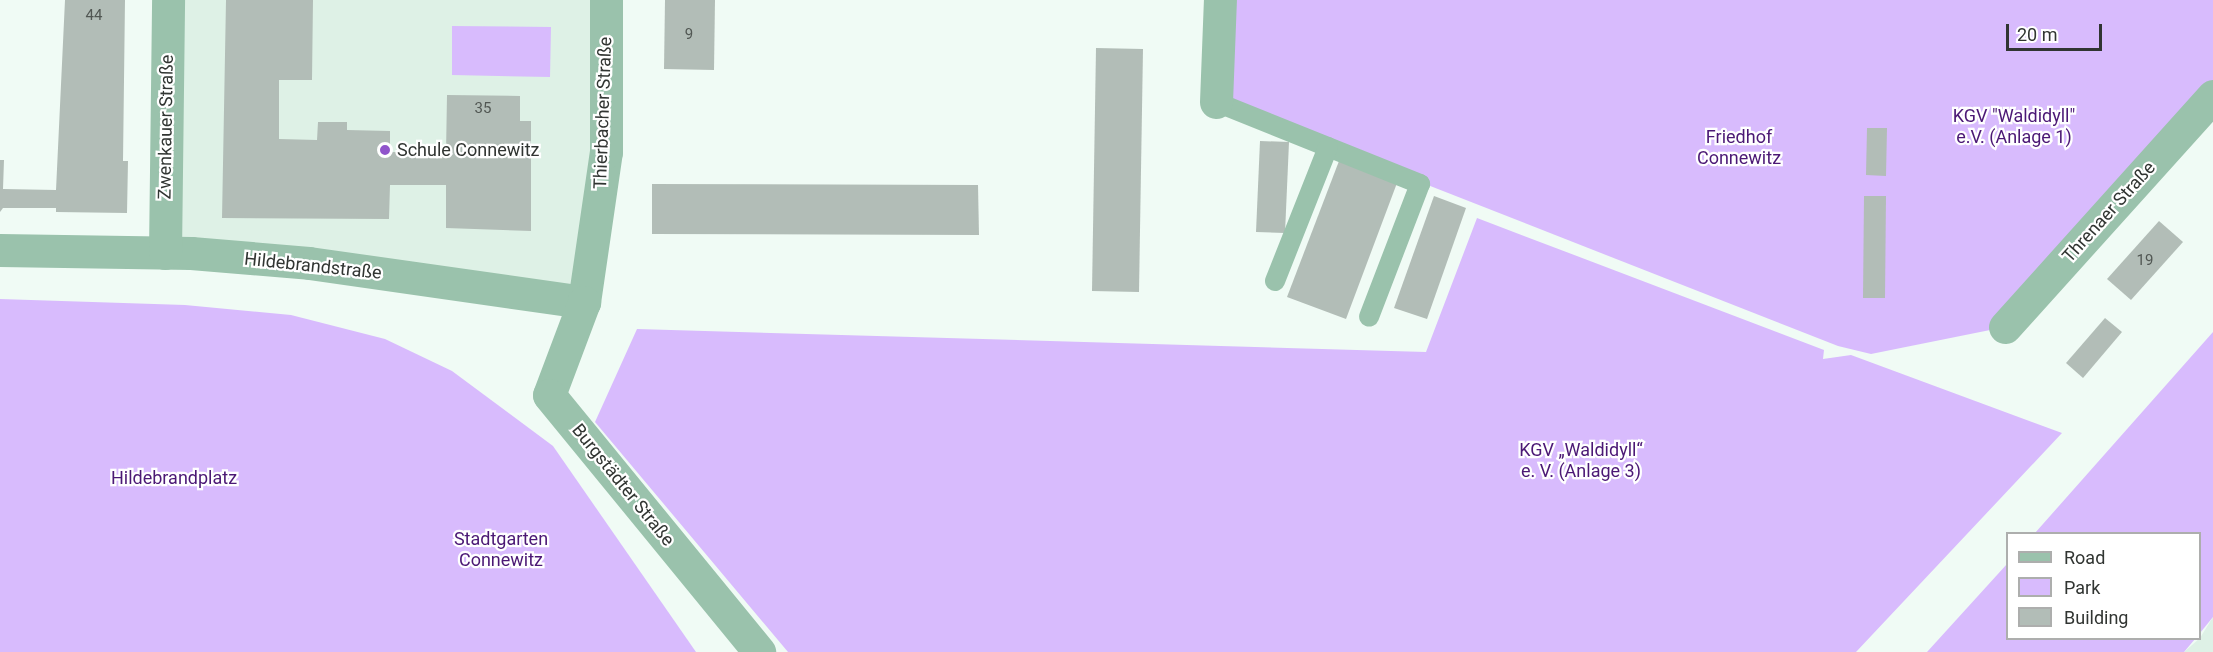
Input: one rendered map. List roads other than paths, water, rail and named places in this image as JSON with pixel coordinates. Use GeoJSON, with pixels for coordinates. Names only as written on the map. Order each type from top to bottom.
{"type":"FeatureCollection","features":[{"type":"Feature","properties":{"kind":"street","name":"Zwenkauer Straße"},"geometry":{"type":"LineString","coordinates":[[165,253],[168,0]]}},
{"type":"Feature","properties":{"kind":"street","name":"Thierbacher Straße"},"geometry":{"type":"LineString","coordinates":[[584,302],[593,262],[606,152],[606,0]]}},
{"type":"Feature","properties":{"kind":"street"},"geometry":{"type":"LineString","coordinates":[[1216,102],[1220,0]]}},
{"type":"Feature","properties":{"kind":"street","name":"Threnaer Straße"},"geometry":{"type":"LineString","coordinates":[[2006,327],[2213,96]]}},
{"type":"Feature","properties":{"kind":"street","name":"Hildebrandstraße"},"geometry":{"type":"LineString","coordinates":[[0,250],[165,253],[309,263],[584,302]]}},
{"type":"Feature","properties":{"kind":"street","name":"Burgstädter Straße"},"geometry":{"type":"LineString","coordinates":[[584,302],[549,395],[759,652]]}},
{"type":"Feature","properties":{"kind":"lane"},"geometry":{"type":"LineString","coordinates":[[1216,102],[1420,184],[1369,317]]}},
{"type":"Feature","properties":{"kind":"lane"},"geometry":{"type":"LineString","coordinates":[[1275,281],[1328,147]]}},
{"type":"Feature","properties":{"kind":"place","name":"Schule Connewitz"},"geometry":{"type":"Point","coordinates":[385,150]}},
{"type":"Feature","properties":{"kind":"park label","name":"KGV \"Waldidyll\" e.V. (Anlage 1)"},"geometry":{"type":"Point","coordinates":[2014,127]}},
{"type":"Feature","properties":{"kind":"park label","name":"Friedhof Connewitz"},"geometry":{"type":"Point","coordinates":[1739,148]}},
{"type":"Feature","properties":{"kind":"park label","name":"KGV „Waldidyll“ e. V. (Anlage 3)"},"geometry":{"type":"Point","coordinates":[1581,461]}},
{"type":"Feature","properties":{"kind":"park label","name":"Hildebrandplatz"},"geometry":{"type":"Point","coordinates":[174,478]}},
{"type":"Feature","properties":{"kind":"park label","name":"Stadtgarten Connewitz"},"geometry":{"type":"Point","coordinates":[501,550]}}]}
